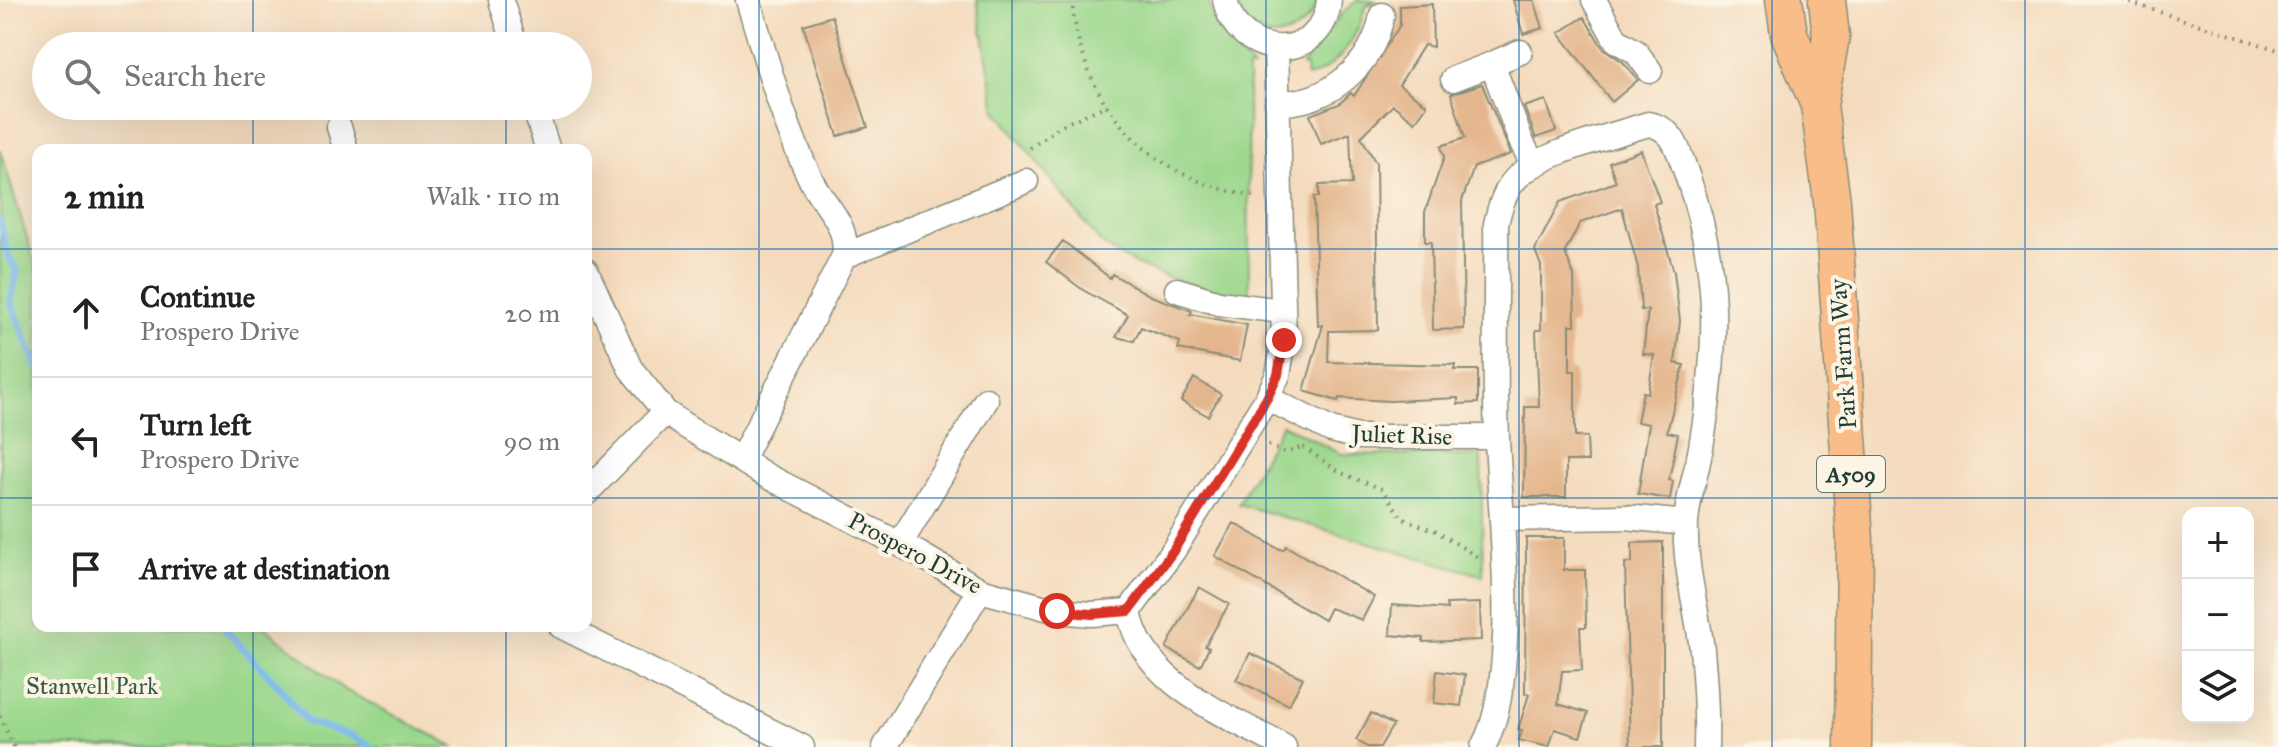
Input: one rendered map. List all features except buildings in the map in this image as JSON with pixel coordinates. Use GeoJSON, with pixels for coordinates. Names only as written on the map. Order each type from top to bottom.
{"type":"FeatureCollection","features":[{"type":"Feature","properties":{"kind":"highway","name":"Park Farm Way"},"geometry":{"type":"LineString","coordinates":[[1784,0],[1789,34],[1819,105],[1832,201],[1855,540],[1853,747]]}},
{"type":"Feature","properties":{"kind":"highway","name":"Park Farm Way"},"geometry":{"type":"LineString","coordinates":[[1819,105],[1831,37],[1827,0]]}},
{"type":"Feature","properties":{"kind":"street"},"geometry":{"type":"LineString","coordinates":[[501,0],[511,32]]}},
{"type":"Feature","properties":{"kind":"street"},"geometry":{"type":"LineString","coordinates":[[741,460],[844,256],[847,242],[841,222],[813,184],[791,137],[748,0]]}},
{"type":"Feature","properties":{"kind":"street"},"geometry":{"type":"LineString","coordinates":[[1225,0],[1233,24],[1242,34],[1264,46],[1276,48],[1288,47],[1310,36],[1325,17],[1331,2]]}},
{"type":"Feature","properties":{"kind":"street"},"geometry":{"type":"LineString","coordinates":[[1594,0],[1616,40],[1636,52],[1650,71]]}},
{"type":"Feature","properties":{"kind":"street"},"geometry":{"type":"LineString","coordinates":[[1277,103],[1316,99],[1347,77],[1369,53],[1382,15]]}},
{"type":"Feature","properties":{"kind":"street"},"geometry":{"type":"LineString","coordinates":[[1276,48],[1284,340],[1278,375],[1173,551],[1129,611],[1132,627],[1148,657],[1165,676],[1181,689],[1284,747]]}},
{"type":"Feature","properties":{"kind":"street"},"geometry":{"type":"LineString","coordinates":[[1453,79],[1520,52]]}},
{"type":"Feature","properties":{"kind":"street"},"geometry":{"type":"LineString","coordinates":[[1492,64],[1533,164]]}},
{"type":"Feature","properties":{"kind":"street"},"geometry":{"type":"LineString","coordinates":[[538,120],[546,144]]}},
{"type":"Feature","properties":{"kind":"street"},"geometry":{"type":"LineString","coordinates":[[1483,747],[1491,731],[1503,679],[1502,519],[1497,437],[1496,224],[1500,205],[1512,183],[1533,164],[1648,124],[1661,126],[1674,139],[1704,221],[1713,283],[1715,339],[1701,446],[1686,523],[1689,572],[1702,650],[1706,747]]}},
{"type":"Feature","properties":{"kind":"street"},"geometry":{"type":"LineString","coordinates":[[844,256],[1026,181]]}},
{"type":"Feature","properties":{"kind":"street","name":"Prospero Drive"},"geometry":{"type":"LineString","coordinates":[[592,284],[630,368],[665,412],[741,460],[980,590],[1057,611],[1092,614],[1129,611]]}},
{"type":"Feature","properties":{"kind":"street"},"geometry":{"type":"LineString","coordinates":[[1177,290],[1219,303],[1282,311]]}},
{"type":"Feature","properties":{"kind":"street","name":"Juliet Rise"},"geometry":{"type":"LineString","coordinates":[[1267,398],[1316,422],[1358,437],[1497,437]]}},
{"type":"Feature","properties":{"kind":"street"},"geometry":{"type":"LineString","coordinates":[[900,544],[986,400]]}},
{"type":"Feature","properties":{"kind":"street"},"geometry":{"type":"LineString","coordinates":[[592,487],[665,412]]}},
{"type":"Feature","properties":{"kind":"street"},"geometry":{"type":"LineString","coordinates":[[1502,519],[1626,517],[1686,523]]}},
{"type":"Feature","properties":{"kind":"street"},"geometry":{"type":"LineString","coordinates":[[885,747],[980,590]]}},
{"type":"Feature","properties":{"kind":"street"},"geometry":{"type":"LineString","coordinates":[[573,632],[802,747]]}},
{"type":"Feature","properties":{"kind":"path"},"geometry":{"type":"LineString","coordinates":[[1072,0],[1083,59],[1107,105],[1136,142],[1173,170],[1224,192],[1255,196]]}},
{"type":"Feature","properties":{"kind":"path"},"geometry":{"type":"LineString","coordinates":[[2122,0],[2278,50]]}},
{"type":"Feature","properties":{"kind":"path"},"geometry":{"type":"LineString","coordinates":[[1030,148],[1060,126],[1107,105]]}},
{"type":"Feature","properties":{"kind":"path"},"geometry":{"type":"LineString","coordinates":[[1268,445],[1286,453],[1303,447],[1316,422]]}},
{"type":"Feature","properties":{"kind":"path"},"geometry":{"type":"LineString","coordinates":[[1303,447],[1341,473],[1382,489],[1403,519],[1436,531],[1484,562],[1503,564]]}},
{"type":"Feature","properties":{"kind":"path"},"geometry":{"type":"LineString","coordinates":[[0,716],[14,747]]}},
{"type":"Feature","properties":{"kind":"green space"},"geometry":{"type":"Polygon","coordinates":[[[977,0],[1208,0],[1215,26],[1253,69],[1248,69],[1249,298],[1153,272],[1101,243],[996,110],[977,0]]]}},
{"type":"Feature","properties":{"kind":"green space"},"geometry":{"type":"Polygon","coordinates":[[[1234,0],[1318,0],[1307,20],[1298,28],[1279,36],[1257,31],[1247,23],[1234,0]]]}},
{"type":"Feature","properties":{"kind":"green space"},"geometry":{"type":"Polygon","coordinates":[[[1358,0],[1376,1],[1365,7],[1352,40],[1338,59],[1307,77],[1306,67],[1302,66],[1343,12],[1358,0]]]}},
{"type":"Feature","properties":{"kind":"green space","name":"Stanwell Park"},"geometry":{"type":"Polygon","coordinates":[[[0,149],[32,254],[32,632],[271,632],[343,689],[455,747],[0,747],[0,149]]]}},
{"type":"Feature","properties":{"kind":"green space"},"geometry":{"type":"Polygon","coordinates":[[[1282,424],[1341,454],[1481,456],[1483,576],[1238,504],[1282,424]]]}},
{"type":"Feature","properties":{"kind":"waterway"},"geometry":{"type":"LineString","coordinates":[[0,221],[8,256],[17,270],[11,302],[32,353]]}},
{"type":"Feature","properties":{"kind":"waterway"},"geometry":{"type":"LineString","coordinates":[[228,632],[278,685],[307,722],[349,735],[372,747]]}},
{"type":"Feature","properties":{"kind":"route"},"geometry":{"type":"LineString","coordinates":[[1057,611],[1092,614],[1129,611],[1173,551],[1267,398],[1278,375],[1284,340]]}}]}
